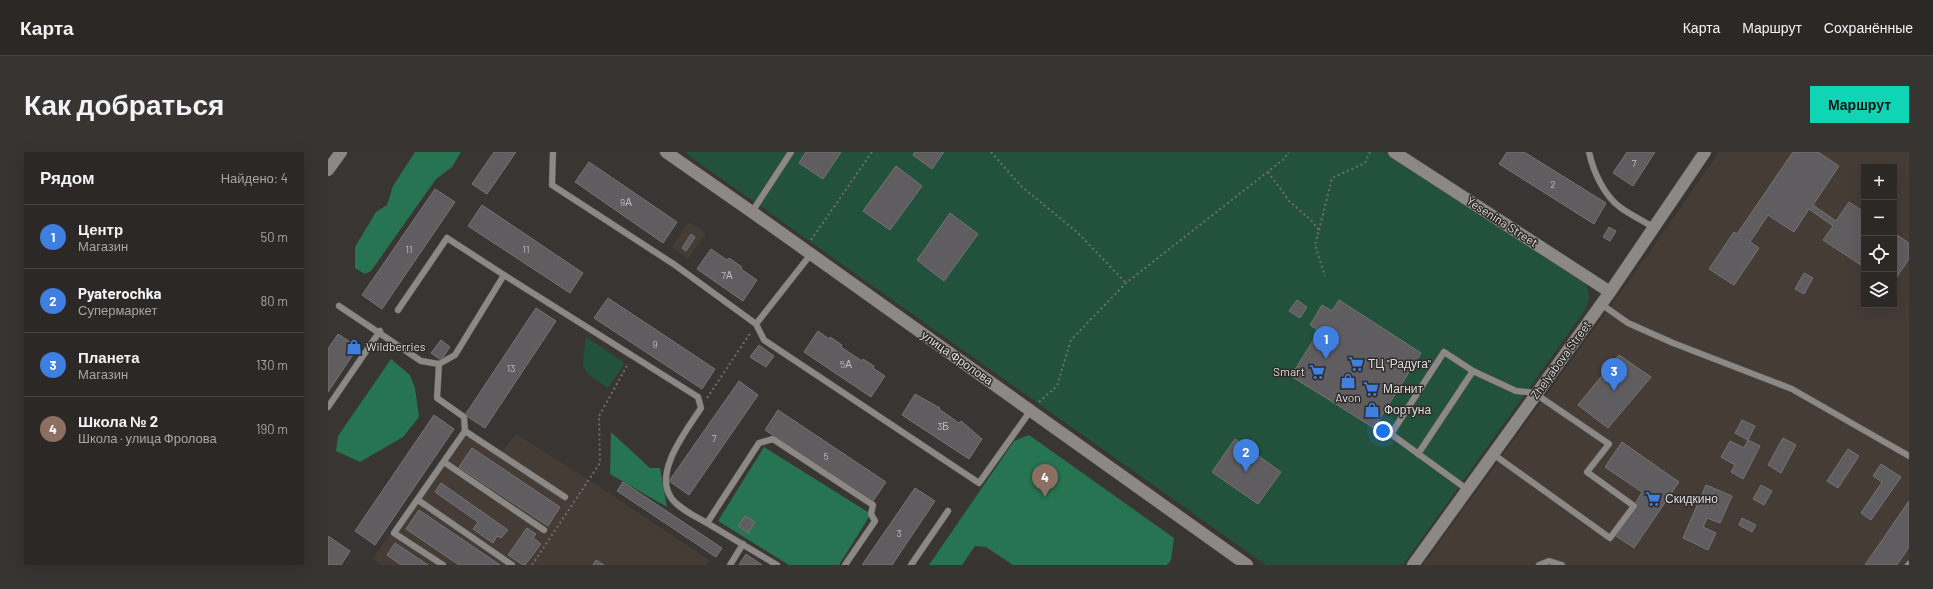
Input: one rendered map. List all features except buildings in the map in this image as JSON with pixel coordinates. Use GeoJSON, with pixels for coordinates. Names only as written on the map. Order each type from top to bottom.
{"type":"FeatureCollection","features":[{"type":"Feature","properties":{"kind":"street"},"geometry":{"type":"LineString","coordinates":[[328,170],[341,152]]}},
{"type":"Feature","properties":{"kind":"street","name":"улица Фролова"},"geometry":{"type":"LineString","coordinates":[[666,152],[1247,565]]}},
{"type":"Feature","properties":{"kind":"street","name":"Yesenina Street"},"geometry":{"type":"LineString","coordinates":[[1394,152],[1610,292]]}},
{"type":"Feature","properties":{"kind":"street","name":"Zhelyabova Street"},"geometry":{"type":"LineString","coordinates":[[1413,565],[1610,292],[1705,152]]}},
{"type":"Feature","properties":{"kind":"lane"},"geometry":{"type":"LineString","coordinates":[[553,152],[552,185],[675,265],[756,324],[764,340],[979,483],[1031,410]]}},
{"type":"Feature","properties":{"kind":"lane"},"geometry":{"type":"LineString","coordinates":[[752,212],[791,152]]}},
{"type":"Feature","properties":{"kind":"lane"},"geometry":{"type":"LineString","coordinates":[[1589,152],[1592,167],[1606,192],[1620,207],[1653,227]]}},
{"type":"Feature","properties":{"kind":"lane"},"geometry":{"type":"LineString","coordinates":[[398,310],[447,238],[698,397],[701,408],[672,455],[667,468],[665,482],[671,498],[682,508],[777,565]]}},
{"type":"Feature","properties":{"kind":"lane"},"geometry":{"type":"LineString","coordinates":[[756,324],[807,252]]}},
{"type":"Feature","properties":{"kind":"lane"},"geometry":{"type":"LineString","coordinates":[[339,306],[380,331],[421,361],[438,364],[455,355],[504,274]]}},
{"type":"Feature","properties":{"kind":"lane"},"geometry":{"type":"LineString","coordinates":[[1601,304],[1628,323],[1673,343],[1792,389],[1909,456]]}},
{"type":"Feature","properties":{"kind":"lane"},"geometry":{"type":"LineString","coordinates":[[328,407],[380,331]]}},
{"type":"Feature","properties":{"kind":"lane"},"geometry":{"type":"LineString","coordinates":[[1468,490],[1391,434],[1444,352],[1473,371],[1516,391],[1537,393],[1542,400],[1609,444],[1587,472],[1634,506],[1610,538],[1494,454]]}},
{"type":"Feature","properties":{"kind":"lane"},"geometry":{"type":"LineString","coordinates":[[438,364],[437,398],[464,417],[465,431],[394,533],[443,565]]}},
{"type":"Feature","properties":{"kind":"lane"},"geometry":{"type":"LineString","coordinates":[[1418,454],[1473,371]]}},
{"type":"Feature","properties":{"kind":"lane"},"geometry":{"type":"LineString","coordinates":[[465,431],[565,497]]}},
{"type":"Feature","properties":{"kind":"lane"},"geometry":{"type":"LineString","coordinates":[[707,523],[759,444],[773,439],[873,506],[871,514],[875,521],[845,565]]}},
{"type":"Feature","properties":{"kind":"lane"},"geometry":{"type":"LineString","coordinates":[[444,462],[544,530]]}},
{"type":"Feature","properties":{"kind":"lane"},"geometry":{"type":"LineString","coordinates":[[418,500],[512,565]]}},
{"type":"Feature","properties":{"kind":"lane"},"geometry":{"type":"LineString","coordinates":[[912,565],[948,511]]}},
{"type":"Feature","properties":{"kind":"lane"},"geometry":{"type":"LineString","coordinates":[[730,565],[743,544]]}},
{"type":"Feature","properties":{"kind":"lane"},"geometry":{"type":"LineString","coordinates":[[1539,565],[1549,560],[1562,565]]}},
{"type":"Feature","properties":{"kind":"path"},"geometry":{"type":"LineString","coordinates":[[807,252],[872,152]]}},
{"type":"Feature","properties":{"kind":"path"},"geometry":{"type":"LineString","coordinates":[[991,152],[1021,186],[1078,233],[1126,283]]}},
{"type":"Feature","properties":{"kind":"path"},"geometry":{"type":"LineString","coordinates":[[1031,410],[1057,386],[1071,340],[1126,283],[1268,172],[1290,152]]}},
{"type":"Feature","properties":{"kind":"path"},"geometry":{"type":"LineString","coordinates":[[1325,276],[1315,245],[1332,178],[1365,163],[1370,152]]}},
{"type":"Feature","properties":{"kind":"path"},"geometry":{"type":"LineString","coordinates":[[1268,172],[1290,202],[1311,220],[1318,230]]}},
{"type":"Feature","properties":{"kind":"path"},"geometry":{"type":"LineString","coordinates":[[701,408],[756,324]]}},
{"type":"Feature","properties":{"kind":"path"},"geometry":{"type":"LineString","coordinates":[[532,565],[600,463],[599,416],[633,356]]}},
{"type":"Feature","properties":{"kind":"shaded area"},"geometry":{"type":"Polygon","coordinates":[[[1719,152],[1909,152],[1909,565],[1423,565],[1650,252],[1719,152]]]}},
{"type":"Feature","properties":{"kind":"shaded area"},"geometry":{"type":"Polygon","coordinates":[[[689,222],[706,233],[688,259],[672,247],[689,222]]]}},
{"type":"Feature","properties":{"kind":"shaded area"},"geometry":{"type":"Polygon","coordinates":[[[464,427],[502,452],[516,434],[595,484],[709,560],[706,565],[382,565],[373,559],[464,427]]]}},
{"type":"Feature","properties":{"kind":"green space"},"geometry":{"type":"Polygon","coordinates":[[[415,152],[461,152],[452,167],[436,179],[371,271],[365,274],[355,268],[355,247],[376,212],[387,205],[393,186],[415,152]]]}},
{"type":"Feature","properties":{"kind":"green space"},"geometry":{"type":"Polygon","coordinates":[[[684,152],[1385,152],[1583,280],[1588,291],[1589,298],[1585,310],[1403,565],[1266,565],[684,152]]]}},
{"type":"Feature","properties":{"kind":"green space"},"geometry":{"type":"Polygon","coordinates":[[[586,337],[625,363],[608,388],[592,377],[584,368],[583,357],[586,337]]]}},
{"type":"Feature","properties":{"kind":"green space"},"geometry":{"type":"Polygon","coordinates":[[[391,359],[410,375],[415,388],[419,417],[403,437],[360,462],[336,451],[338,436],[391,359]]]}},
{"type":"Feature","properties":{"kind":"green space"},"geometry":{"type":"Polygon","coordinates":[[[611,432],[650,468],[660,468],[667,507],[610,474],[611,432]]]}},
{"type":"Feature","properties":{"kind":"green space"},"geometry":{"type":"Polygon","coordinates":[[[1029,435],[1174,538],[1171,560],[1167,565],[1013,565],[986,547],[975,546],[962,565],[929,565],[1014,441],[1029,435]]]}},
{"type":"Feature","properties":{"kind":"green space"},"geometry":{"type":"Polygon","coordinates":[[[764,447],[871,514],[839,565],[789,565],[718,521],[764,447]]]}},
{"type":"Feature","properties":{"kind":"place","name":"Wildberries"},"geometry":{"type":"Point","coordinates":[354,347]}},
{"type":"Feature","properties":{"kind":"place","name":"Центр"},"geometry":{"type":"Point","coordinates":[1326,359]}},
{"type":"Feature","properties":{"kind":"place","name":"ТЦ \"Радуга\""},"geometry":{"type":"Point","coordinates":[1356,364]}},
{"type":"Feature","properties":{"kind":"place","name":"Smart"},"geometry":{"type":"Point","coordinates":[1317,372]}},
{"type":"Feature","properties":{"kind":"place","name":"Avon"},"geometry":{"type":"Point","coordinates":[1348,381]}},
{"type":"Feature","properties":{"kind":"place","name":"Магнит"},"geometry":{"type":"Point","coordinates":[1371,389]}},
{"type":"Feature","properties":{"kind":"place","name":"Планета"},"geometry":{"type":"Point","coordinates":[1614,391]}},
{"type":"Feature","properties":{"kind":"place","name":"Фортуна"},"geometry":{"type":"Point","coordinates":[1372,410]}},
{"type":"Feature","properties":{"kind":"place","name":"Pyaterochka"},"geometry":{"type":"Point","coordinates":[1246,472]}},
{"type":"Feature","properties":{"kind":"place","name":"Школа № 2"},"geometry":{"type":"Point","coordinates":[1045,497]}},
{"type":"Feature","properties":{"kind":"place","name":"Скидкино"},"geometry":{"type":"Point","coordinates":[1653,499]}}]}
